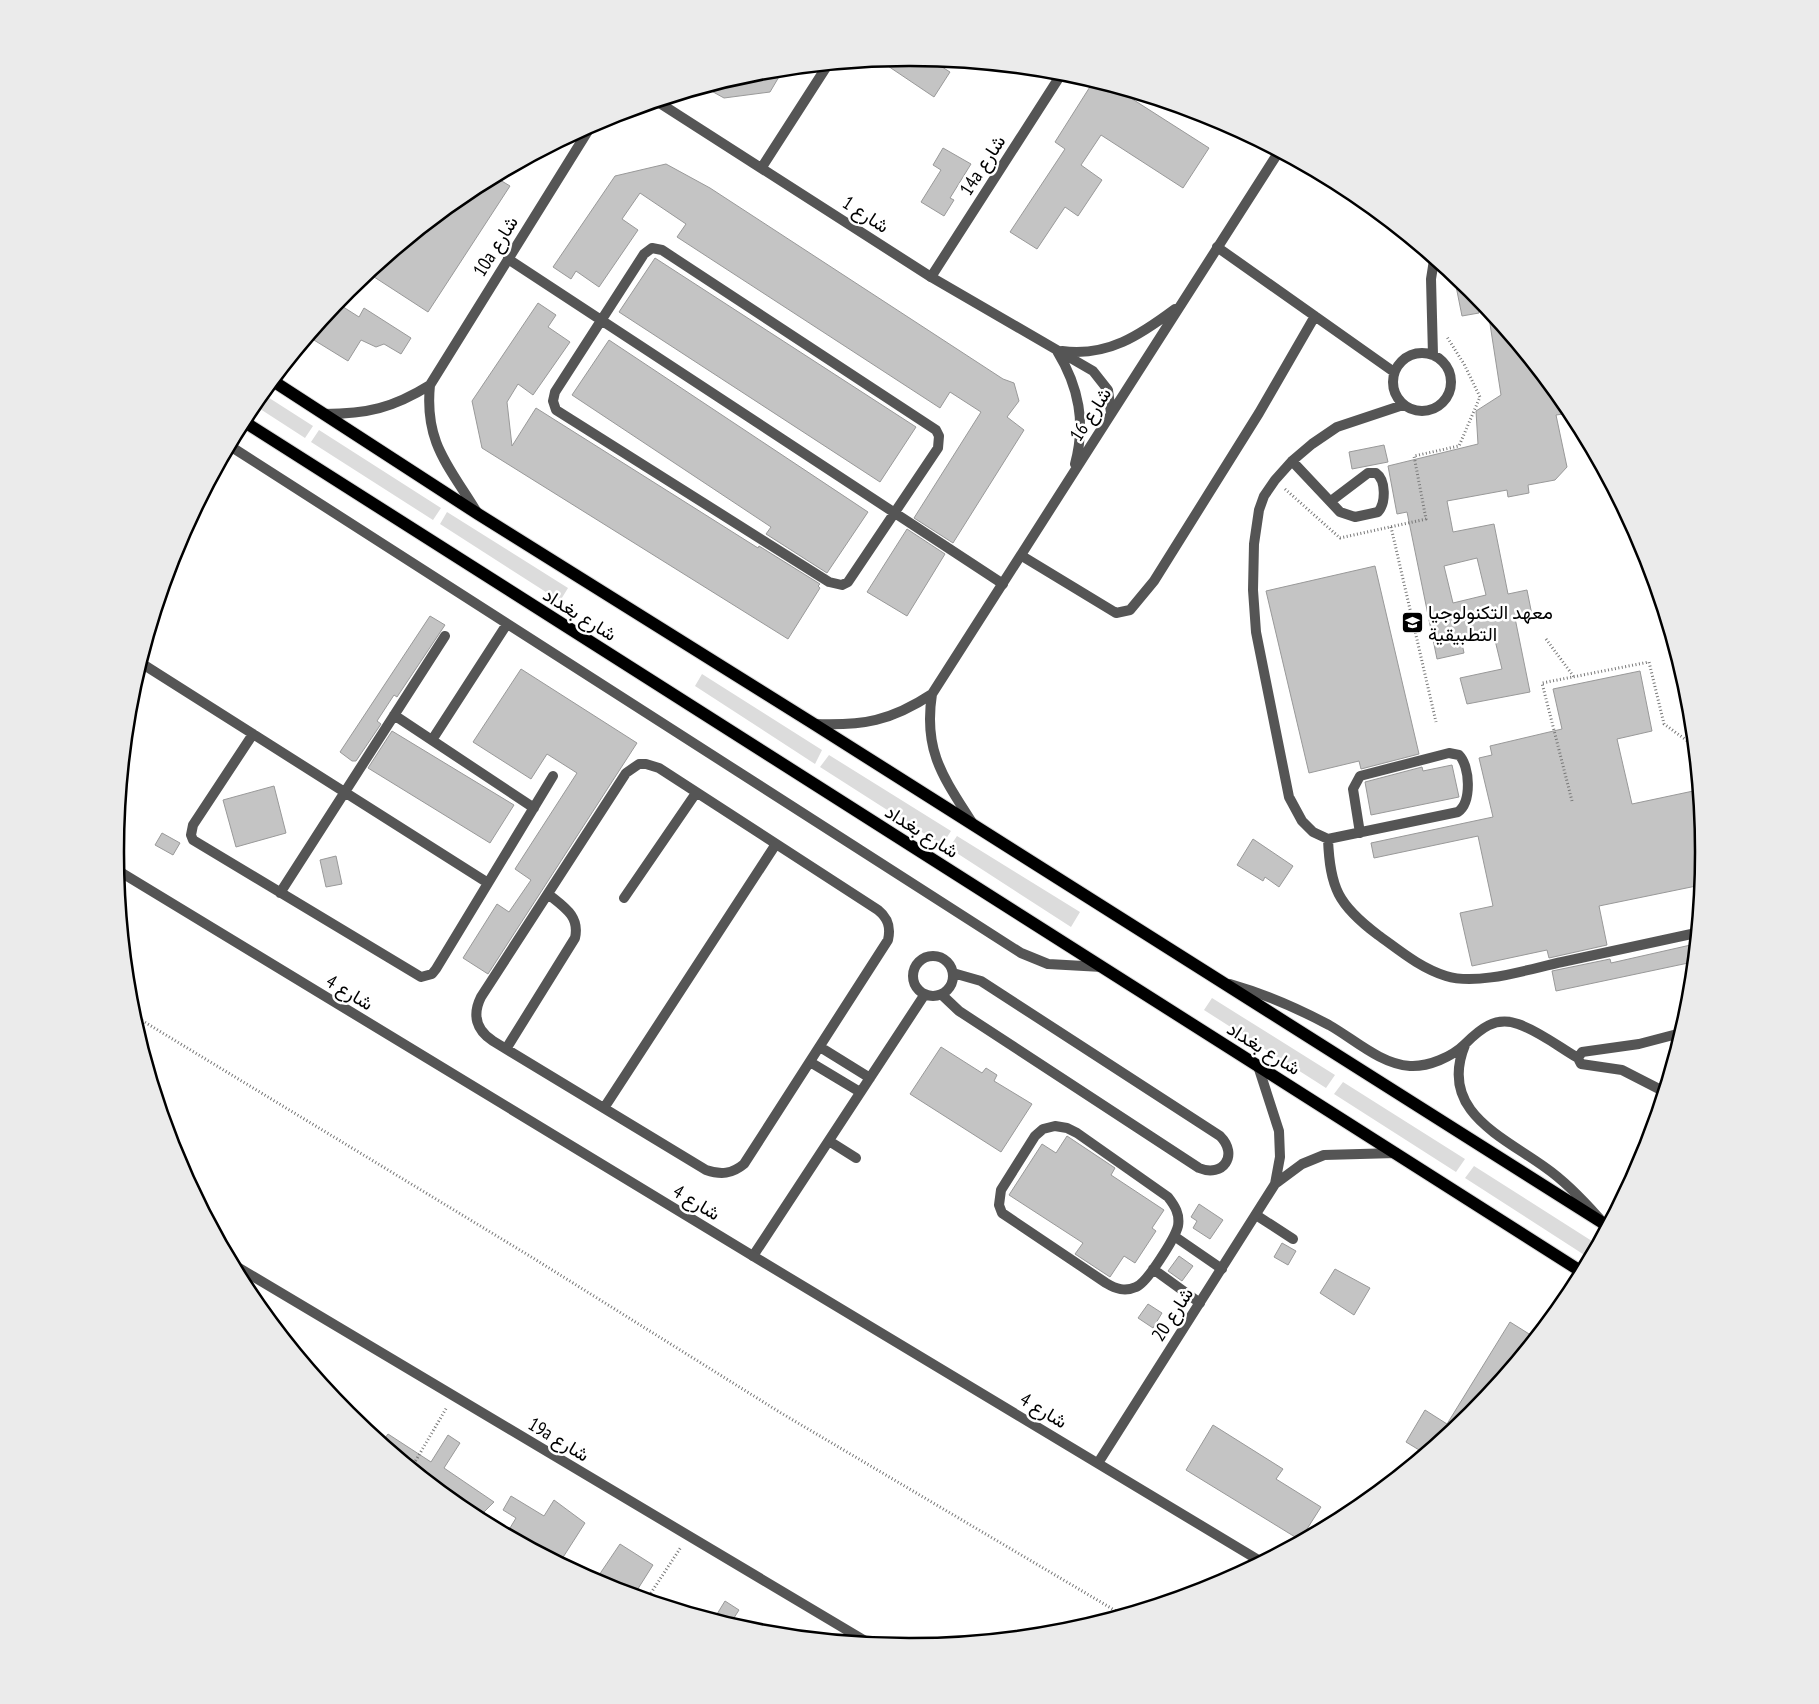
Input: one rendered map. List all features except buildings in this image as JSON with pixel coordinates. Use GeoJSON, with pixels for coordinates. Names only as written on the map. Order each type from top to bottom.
{"type":"FeatureCollection","features":[{"type":"Feature","properties":{"kind":"main road","name":"شارع بغداد"},"geometry":{"type":"LineString","coordinates":[[278,384],[478,514],[814,724],[1602,1222]]}},
{"type":"Feature","properties":{"kind":"main road","name":"شارع بغداد"},"geometry":{"type":"LineString","coordinates":[[250,425],[1576,1268]]}},
{"type":"Feature","properties":{"kind":"street"},"geometry":{"type":"LineString","coordinates":[[762,167],[824,71]]}},
{"type":"Feature","properties":{"kind":"street","name":"14a شارع"},"geometry":{"type":"LineString","coordinates":[[931,277],[1057,80]]}},
{"type":"Feature","properties":{"kind":"street","name":"شارع 1"},"geometry":{"type":"LineString","coordinates":[[664,106],[931,277],[1093,371],[1108,390],[1112,413]]}},
{"type":"Feature","properties":{"kind":"street","name":"10a شارع"},"geometry":{"type":"LineString","coordinates":[[324,414],[370,412],[398,403],[430,385],[584,137]]}},
{"type":"Feature","properties":{"kind":"street","name":"شارع 16"},"geometry":{"type":"LineString","coordinates":[[973,825],[935,758],[930,737],[928,715],[932,694],[1275,157]]}},
{"type":"Feature","properties":{"kind":"street"},"geometry":{"type":"LineString","coordinates":[[1218,247],[1394,372]]}},
{"type":"Feature","properties":{"kind":"street"},"geometry":{"type":"LineString","coordinates":[[658,248],[932,426],[939,436],[938,448],[895,513],[853,578],[842,584],[835,584],[560,413],[554,406],[553,396],[644,254],[648,250],[658,248]]}},
{"type":"Feature","properties":{"kind":"street"},"geometry":{"type":"LineString","coordinates":[[508,259],[1003,584]]}},
{"type":"Feature","properties":{"kind":"street"},"geometry":{"type":"LineString","coordinates":[[1433,266],[1431,278],[1433,355]]}},
{"type":"Feature","properties":{"kind":"street","name":"شارع 1"},"geometry":{"type":"LineString","coordinates":[[1056,350],[1086,352],[1116,346],[1143,333],[1181,304]]}},
{"type":"Feature","properties":{"kind":"street"},"geometry":{"type":"LineString","coordinates":[[1022,556],[1116,613],[1130,610],[1159,572],[1259,413],[1314,316]]}},
{"type":"Feature","properties":{"kind":"street"},"geometry":{"type":"LineString","coordinates":[[1056,350],[1071,377],[1080,407],[1080,437],[1072,474]]}},
{"type":"Feature","properties":{"kind":"street"},"geometry":{"type":"LineString","coordinates":[[1414,354],[1433,355],[1443,362],[1450,372],[1452,385],[1448,397],[1439,407],[1428,412],[1415,411],[1403,405],[1396,396],[1392,384],[1394,372],[1399,364],[1414,354]]}},
{"type":"Feature","properties":{"kind":"street"},"geometry":{"type":"LineString","coordinates":[[430,385],[429,420],[433,437],[440,454],[478,514]]}},
{"type":"Feature","properties":{"kind":"street"},"geometry":{"type":"LineString","coordinates":[[1360,833],[1353,789],[1360,776],[1448,753],[1454,753],[1463,759],[1468,796],[1462,809],[1360,833],[1328,839],[1313,832],[1302,821],[1289,798],[1256,632],[1253,590],[1256,529],[1258,510],[1264,496],[1292,461],[1312,444],[1337,427],[1403,405]]}},
{"type":"Feature","properties":{"kind":"street"},"geometry":{"type":"LineString","coordinates":[[235,449],[1021,953],[1048,964],[1102,967]]}},
{"type":"Feature","properties":{"kind":"street"},"geometry":{"type":"LineString","coordinates":[[1292,461],[1340,512],[1350,517],[1378,512],[1384,501],[1382,479],[1376,472],[1368,473],[1331,501]]}},
{"type":"Feature","properties":{"kind":"street"},"geometry":{"type":"LineString","coordinates":[[432,740],[507,624]]}},
{"type":"Feature","properties":{"kind":"street"},"geometry":{"type":"LineString","coordinates":[[280,893],[445,636]]}},
{"type":"Feature","properties":{"kind":"street"},"geometry":{"type":"LineString","coordinates":[[147,667],[488,883]]}},
{"type":"Feature","properties":{"kind":"street","name":"شارع 16"},"geometry":{"type":"LineString","coordinates":[[814,724],[846,724],[884,718],[906,711],[932,694]]}},
{"type":"Feature","properties":{"kind":"street"},"geometry":{"type":"LineString","coordinates":[[394,715],[534,808]]}},
{"type":"Feature","properties":{"kind":"street"},"geometry":{"type":"LineString","coordinates":[[253,734],[193,825],[191,835],[197,843],[421,977],[432,974],[436,969],[553,776]]}},
{"type":"Feature","properties":{"kind":"street"},"geometry":{"type":"LineString","coordinates":[[639,764],[653,765],[776,844],[878,910],[887,919],[889,926],[888,940],[744,1164],[731,1172],[715,1173],[706,1170],[485,1036],[480,1029],[476,1021],[477,1005],[626,773],[632,768],[639,764]]}},
{"type":"Feature","properties":{"kind":"street"},"geometry":{"type":"LineString","coordinates":[[624,898],[696,793]]}},
{"type":"Feature","properties":{"kind":"street"},"geometry":{"type":"LineString","coordinates":[[1328,839],[1330,875],[1337,893],[1354,917],[1400,952],[1424,966],[1447,976],[1465,978],[1490,977],[1691,934]]}},
{"type":"Feature","properties":{"kind":"street"},"geometry":{"type":"LineString","coordinates":[[604,1108],[776,844]]}},
{"type":"Feature","properties":{"kind":"street","name":"شارع 4"},"geometry":{"type":"LineString","coordinates":[[124,875],[1255,1558]]}},
{"type":"Feature","properties":{"kind":"street"},"geometry":{"type":"LineString","coordinates":[[506,1049],[575,938],[577,926],[571,912],[548,894]]}},
{"type":"Feature","properties":{"kind":"street"},"geometry":{"type":"LineString","coordinates":[[934,956],[943,958],[950,965],[953,973],[952,982],[948,989],[941,994],[924,994],[914,980],[914,971],[918,963],[934,956]]}},
{"type":"Feature","properties":{"kind":"street"},"geometry":{"type":"LineString","coordinates":[[941,994],[960,1011],[1199,1168],[1207,1171],[1216,1171],[1228,1159],[1229,1150],[1226,1142],[1220,1136],[981,981],[953,973]]}},
{"type":"Feature","properties":{"kind":"street"},"geometry":{"type":"LineString","coordinates":[[1217,980],[1264,996],[1302,1012],[1382,1058],[1399,1064],[1419,1066],[1448,1056],[1466,1044],[1485,1026],[1509,1022],[1524,1027],[1578,1058],[1581,1064],[1622,1070],[1659,1089]]}},
{"type":"Feature","properties":{"kind":"street"},"geometry":{"type":"LineString","coordinates":[[753,1256],[924,994]]}},
{"type":"Feature","properties":{"kind":"street"},"geometry":{"type":"LineString","coordinates":[[1578,1058],[1582,1052],[1639,1044],[1673,1035]]}},
{"type":"Feature","properties":{"kind":"street"},"geometry":{"type":"LineString","coordinates":[[1466,1044],[1460,1060],[1458,1078],[1462,1096],[1472,1113],[1563,1181],[1603,1221]]}},
{"type":"Feature","properties":{"kind":"street"},"geometry":{"type":"LineString","coordinates":[[820,1047],[870,1078]]}},
{"type":"Feature","properties":{"kind":"street"},"geometry":{"type":"LineString","coordinates":[[810,1062],[860,1092]]}},
{"type":"Feature","properties":{"kind":"street","name":"شارع 20"},"geometry":{"type":"LineString","coordinates":[[1098,1463],[1275,1184],[1280,1157],[1279,1131],[1258,1066]]}},
{"type":"Feature","properties":{"kind":"street"},"geometry":{"type":"LineString","coordinates":[[1055,1126],[1067,1128],[1168,1197],[1174,1205],[1178,1216],[1178,1226],[1174,1236],[1152,1270],[1138,1286],[1127,1290],[1116,1289],[1008,1219],[999,1205],[1001,1190],[1035,1136],[1043,1129],[1055,1126]]}},
{"type":"Feature","properties":{"kind":"street"},"geometry":{"type":"LineString","coordinates":[[828,1141],[856,1158]]}},
{"type":"Feature","properties":{"kind":"street","name":"شارع 20"},"geometry":{"type":"LineString","coordinates":[[1275,1184],[1302,1164],[1324,1155],[1396,1153]]}},
{"type":"Feature","properties":{"kind":"street"},"geometry":{"type":"LineString","coordinates":[[1256,1215],[1293,1239]]}},
{"type":"Feature","properties":{"kind":"street"},"geometry":{"type":"LineString","coordinates":[[1174,1236],[1222,1269]]}},
{"type":"Feature","properties":{"kind":"street"},"geometry":{"type":"LineString","coordinates":[[1152,1270],[1200,1303]]}},
{"type":"Feature","properties":{"kind":"street","name":"19a شارع"},"geometry":{"type":"LineString","coordinates":[[245,1272],[857,1636]]}},
{"type":"Feature","properties":{"kind":"path"},"geometry":{"type":"LineString","coordinates":[[1275,480],[1340,538],[1426,519],[1414,456],[1459,446],[1480,398],[1464,364],[1445,334]]}},
{"type":"Feature","properties":{"kind":"path"},"geometry":{"type":"LineString","coordinates":[[1391,527],[1436,722]]}},
{"type":"Feature","properties":{"kind":"path"},"geometry":{"type":"LineString","coordinates":[[1546,639],[1574,677]]}},
{"type":"Feature","properties":{"kind":"path"},"geometry":{"type":"LineString","coordinates":[[1572,801],[1542,683],[1649,662],[1664,724],[1687,740]]}},
{"type":"Feature","properties":{"kind":"path"},"geometry":{"type":"LineString","coordinates":[[143,1021],[533,1258],[731,1382],[1115,1610]]}},
{"type":"Feature","properties":{"kind":"path"},"geometry":{"type":"LineString","coordinates":[[415,1462],[453,1396]]}},
{"type":"Feature","properties":{"kind":"path"},"geometry":{"type":"LineString","coordinates":[[651,1594],[688,1537]]}},
{"type":"Feature","properties":{"kind":"shaded area"},"geometry":{"type":"Polygon","coordinates":[[[269,398],[313,426],[305,438],[260,409],[269,398]]]}},
{"type":"Feature","properties":{"kind":"shaded area"},"geometry":{"type":"Polygon","coordinates":[[[319,430],[441,508],[433,520],[311,442],[319,430]]]}},
{"type":"Feature","properties":{"kind":"shaded area"},"geometry":{"type":"Polygon","coordinates":[[[447,512],[568,588],[560,601],[440,524],[447,512]]]}},
{"type":"Feature","properties":{"kind":"shaded area"},"geometry":{"type":"Polygon","coordinates":[[[702,674],[822,750],[815,764],[695,686],[702,674]]]}},
{"type":"Feature","properties":{"kind":"shaded area"},"geometry":{"type":"Polygon","coordinates":[[[829,755],[951,831],[942,845],[820,767],[829,755]]]}},
{"type":"Feature","properties":{"kind":"shaded area"},"geometry":{"type":"Polygon","coordinates":[[[957,836],[1080,912],[1071,927],[949,848],[957,836]]]}},
{"type":"Feature","properties":{"kind":"shaded area"},"geometry":{"type":"Polygon","coordinates":[[[1212,998],[1335,1075],[1326,1088],[1204,1010],[1212,998]]]}},
{"type":"Feature","properties":{"kind":"shaded area"},"geometry":{"type":"Polygon","coordinates":[[[1343,1082],[1465,1159],[1456,1172],[1334,1094],[1343,1082]]]}},
{"type":"Feature","properties":{"kind":"shaded area"},"geometry":{"type":"Polygon","coordinates":[[[1474,1166],[1592,1241],[1584,1255],[1465,1178],[1474,1166]]]}},
{"type":"Feature","properties":{"kind":"place","name":"معهد التكنولوجيا التطبيقية"},"geometry":{"type":"Point","coordinates":[1412,623]}}]}
